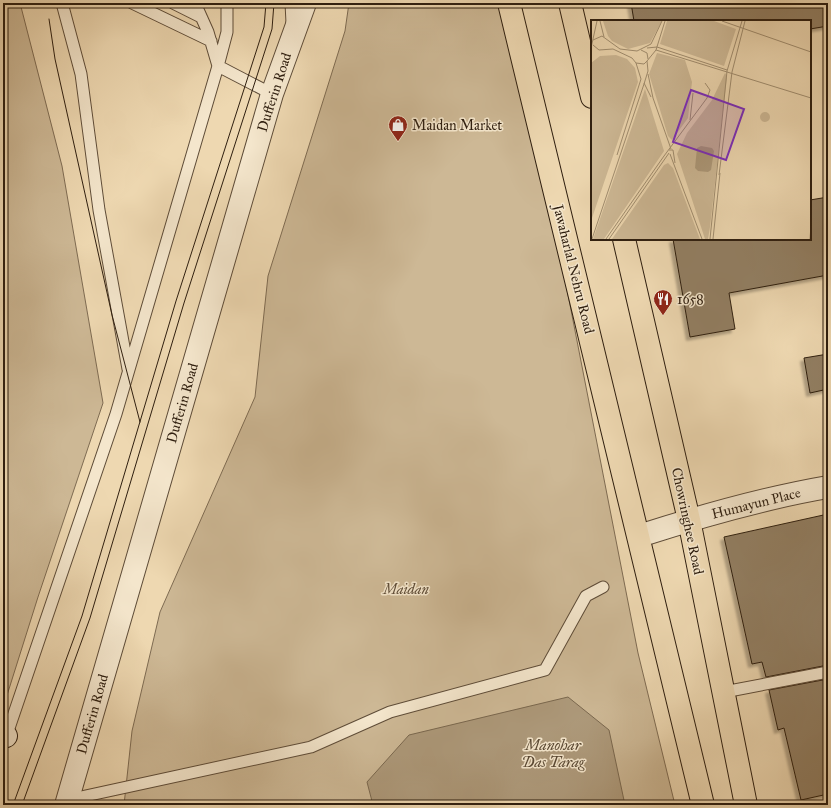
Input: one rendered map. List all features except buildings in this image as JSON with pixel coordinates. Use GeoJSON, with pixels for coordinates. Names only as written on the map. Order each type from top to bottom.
{"type":"FeatureCollection","features":[{"type":"Feature","properties":{"kind":"main road","name":"Jawaharlal Nehru Road"},"geometry":{"type":"LineString","coordinates":[[509,3],[639,536]]}},
{"type":"Feature","properties":{"kind":"main road"},"geometry":{"type":"LineString","coordinates":[[570,3],[591,93]]}},
{"type":"Feature","properties":{"kind":"main road","name":"Chowringhee Road"},"geometry":{"type":"LineString","coordinates":[[624,240],[689,520],[746,805]]}},
{"type":"Feature","properties":{"kind":"main road"},"geometry":{"type":"LineString","coordinates":[[639,536],[703,805]]}},
{"type":"Feature","properties":{"kind":"street","name":"Dufferin Road"},"geometry":{"type":"LineString","coordinates":[[66,802],[272,94],[305,3]]}},
{"type":"Feature","properties":{"kind":"street","name":"Humayun Place"},"geometry":{"type":"LineString","coordinates":[[639,536],[689,520],[828,486]]}},
{"type":"Feature","properties":{"kind":"lane"},"geometry":{"type":"LineString","coordinates":[[62,3],[81,74],[99,210],[128,372]]}},
{"type":"Feature","properties":{"kind":"lane"},"geometry":{"type":"LineString","coordinates":[[132,3],[211,42]]}},
{"type":"Feature","properties":{"kind":"lane"},"geometry":{"type":"LineString","coordinates":[[173,3],[201,17]]}},
{"type":"Feature","properties":{"kind":"lane"},"geometry":{"type":"LineString","coordinates":[[195,3],[211,42],[218,66],[272,94]]}},
{"type":"Feature","properties":{"kind":"lane"},"geometry":{"type":"LineString","coordinates":[[4,739],[116,414],[218,66],[227,32],[227,3]]}},
{"type":"Feature","properties":{"kind":"lane"},"geometry":{"type":"LineString","coordinates":[[291,3],[293,36]]}},
{"type":"Feature","properties":{"kind":"lane"},"geometry":{"type":"LineString","coordinates":[[66,802],[311,747],[390,712],[545,670],[586,596],[603,587]]}},
{"type":"Feature","properties":{"kind":"lane"},"geometry":{"type":"LineString","coordinates":[[724,692],[828,672]]}},
{"type":"Feature","properties":{"kind":"green space"},"geometry":{"type":"Polygon","coordinates":[[[3,3],[20,3],[62,166],[103,403],[38,597],[3,708],[3,3]]]}},
{"type":"Feature","properties":{"kind":"green space","name":"Maidan"},"geometry":{"type":"Polygon","coordinates":[[[349,3],[511,3],[638,653],[675,805],[124,805],[132,731],[160,612],[255,397],[268,276],[345,31],[349,3]]]}},
{"type":"Feature","properties":{"kind":"water","name":"Manohar Das Tarag"},"geometry":{"type":"Polygon","coordinates":[[[568,697],[609,730],[625,805],[373,805],[367,782],[409,735],[568,697]]]}},
{"type":"Feature","properties":{"kind":"tram line"},"geometry":{"type":"LineString","coordinates":[[13,805],[82,616],[176,301],[264,27],[266,3]]}},
{"type":"Feature","properties":{"kind":"tram line"},"geometry":{"type":"LineString","coordinates":[[22,805],[90,618],[184,303],[272,29],[274,3]]}},
{"type":"Feature","properties":{"kind":"tram line"},"geometry":{"type":"LineString","coordinates":[[49,19],[55,59],[112,315],[140,422]]}},
{"type":"Feature","properties":{"kind":"place","name":"Maidan Market"},"geometry":{"type":"Point","coordinates":[398,142]}},
{"type":"Feature","properties":{"kind":"place","name":"1658"},"geometry":{"type":"Point","coordinates":[663,316]}}]}
